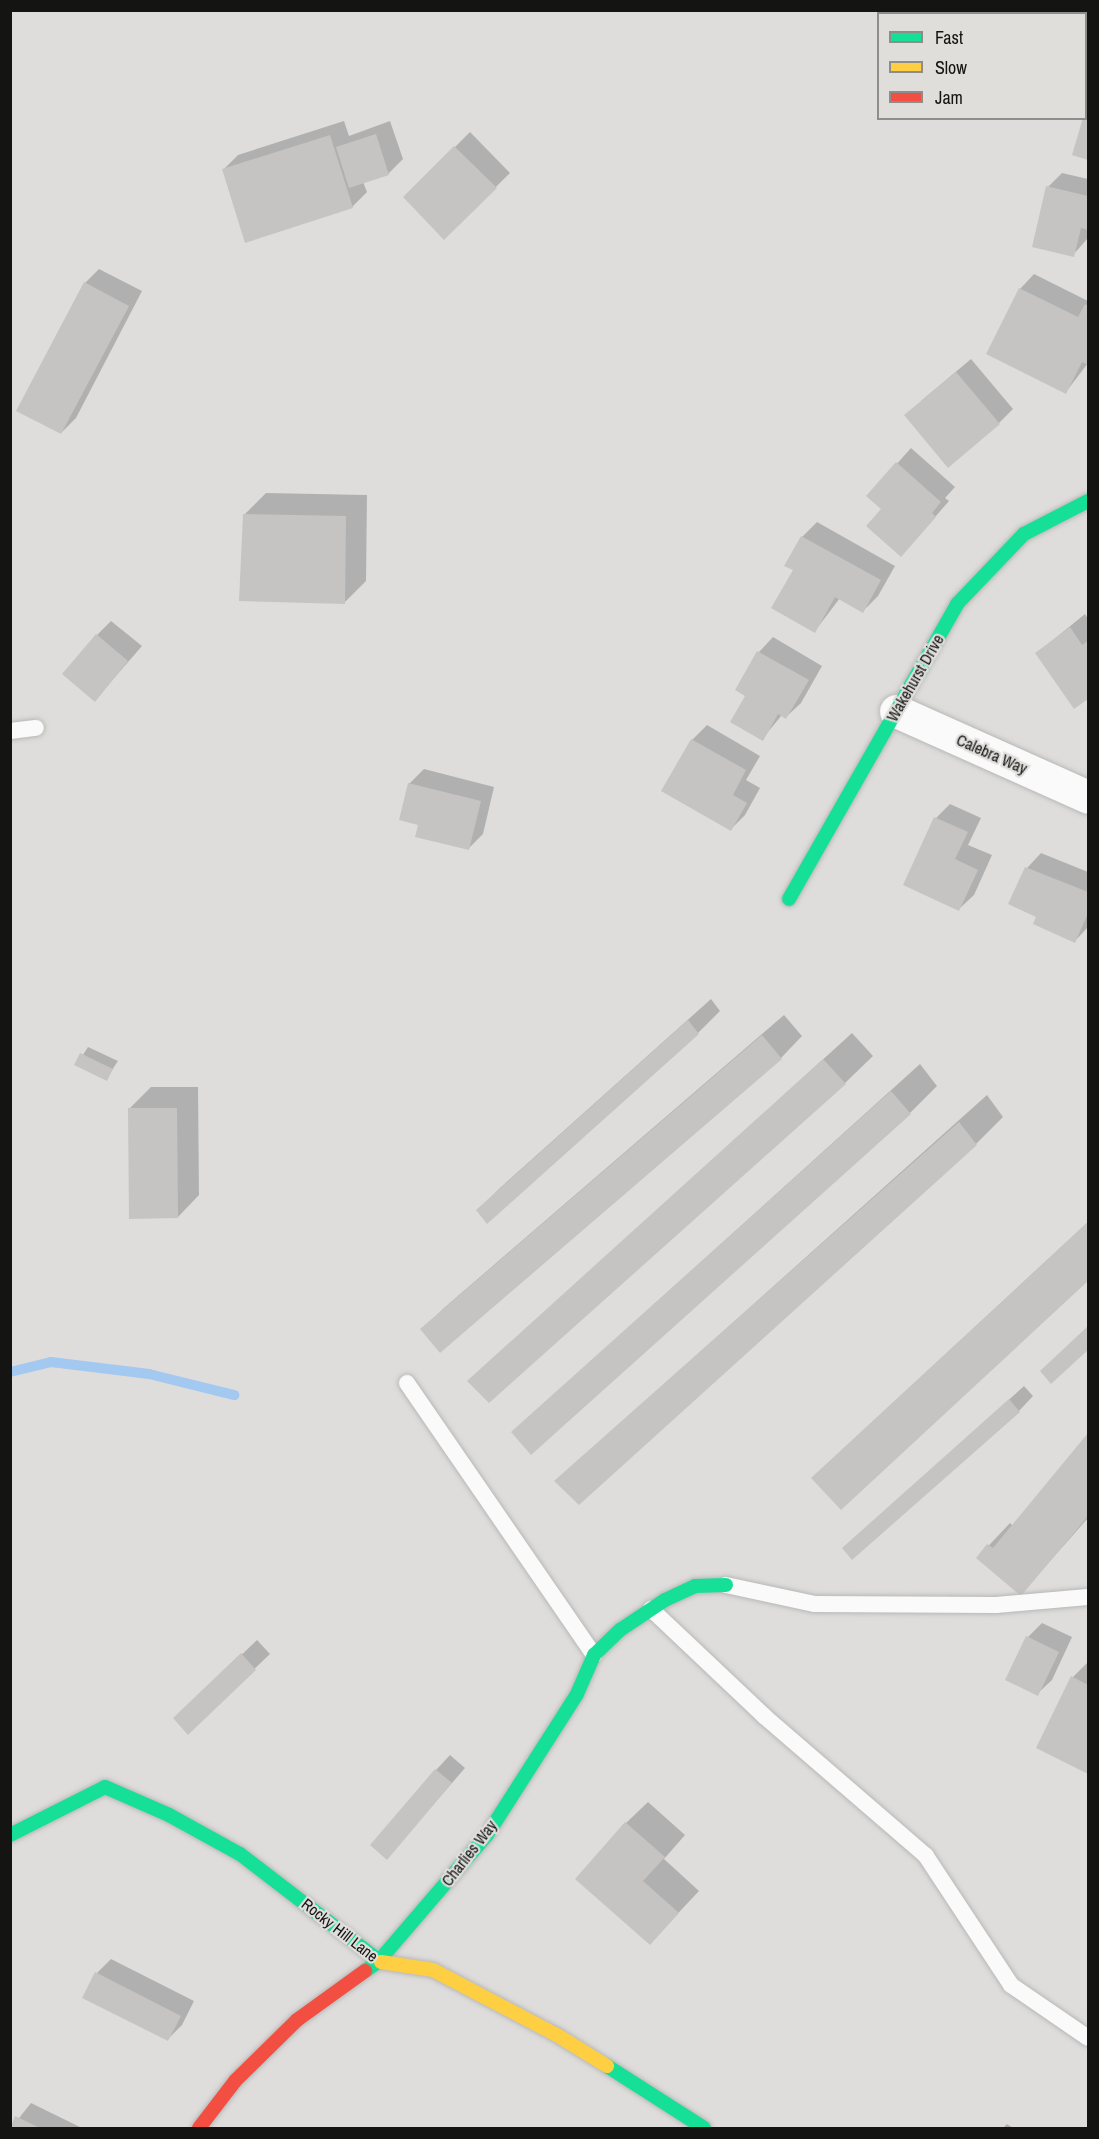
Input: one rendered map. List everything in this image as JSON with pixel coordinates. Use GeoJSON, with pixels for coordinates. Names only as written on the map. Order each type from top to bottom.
{"type":"FeatureCollection","features":[{"type":"Feature","properties":{"kind":"street","name":"Wakehurst Drive"},"geometry":{"type":"LineString","coordinates":[[789,899],[957,604],[992,564],[1024,534],[1089,501]]}},
{"type":"Feature","properties":{"kind":"street","name":"Calebra Way"},"geometry":{"type":"LineString","coordinates":[[896,711],[1089,797]]}},
{"type":"Feature","properties":{"kind":"street","name":"Charlies Way"},"geometry":{"type":"LineString","coordinates":[[199,2128],[235,2081],[297,2020],[378,1962],[487,1835],[577,1694],[594,1655],[620,1630],[651,1609],[695,1586],[726,1585]]}},
{"type":"Feature","properties":{"kind":"street","name":"Rocky Hill Lane"},"geometry":{"type":"LineString","coordinates":[[10,1835],[105,1787],[169,1815],[240,1854],[342,1929],[378,1962],[433,1970],[557,2035],[704,2128]]}},
{"type":"Feature","properties":{"kind":"lane"},"geometry":{"type":"LineString","coordinates":[[10,732],[36,728]]}},
{"type":"Feature","properties":{"kind":"lane"},"geometry":{"type":"LineString","coordinates":[[406,1383],[594,1655]]}},
{"type":"Feature","properties":{"kind":"lane"},"geometry":{"type":"LineString","coordinates":[[726,1585],[815,1604],[996,1605],[1089,1598]]}},
{"type":"Feature","properties":{"kind":"lane"},"geometry":{"type":"LineString","coordinates":[[651,1609],[764,1716],[926,1856],[1011,1985],[1089,2038]]}},
{"type":"Feature","properties":{"kind":"building"},"geometry":{"type":"Polygon","coordinates":[[[1088,101],[1088,160],[1072,155],[1082,120],[1087,120],[1088,101]]]}},
{"type":"Feature","properties":{"kind":"building"},"geometry":{"type":"Polygon","coordinates":[[[376,134],[389,175],[349,188],[336,147],[376,134]]]}},
{"type":"Feature","properties":{"kind":"building"},"geometry":{"type":"Polygon","coordinates":[[[330,135],[353,208],[245,243],[222,169],[330,135]]]}},
{"type":"Feature","properties":{"kind":"building"},"geometry":{"type":"Polygon","coordinates":[[[454,146],[497,188],[444,240],[403,197],[454,146]]]}},
{"type":"Feature","properties":{"kind":"building"},"geometry":{"type":"Polygon","coordinates":[[[1046,186],[1088,196],[1088,230],[1081,228],[1074,257],[1032,247],[1046,186]]]}},
{"type":"Feature","properties":{"kind":"building"},"geometry":{"type":"Polygon","coordinates":[[[84,282],[129,306],[61,434],[16,411],[84,282]]]}},
{"type":"Feature","properties":{"kind":"building"},"geometry":{"type":"Polygon","coordinates":[[[1019,288],[1078,317],[1085,304],[1088,306],[1088,365],[1082,362],[1066,394],[986,354],[1019,288]]]}},
{"type":"Feature","properties":{"kind":"building"},"geometry":{"type":"Polygon","coordinates":[[[956,372],[1000,424],[948,468],[904,415],[956,372]]]}},
{"type":"Feature","properties":{"kind":"building"},"geometry":{"type":"Polygon","coordinates":[[[896,462],[941,502],[932,513],[936,517],[901,557],[866,526],[881,509],[866,496],[896,462]]]}},
{"type":"Feature","properties":{"kind":"building"},"geometry":{"type":"Polygon","coordinates":[[[243,514],[346,516],[345,604],[239,601],[243,514]]]}},
{"type":"Feature","properties":{"kind":"building"},"geometry":{"type":"Polygon","coordinates":[[[801,536],[881,580],[863,613],[835,597],[815,633],[771,608],[793,570],[784,566],[801,536]]]}},
{"type":"Feature","properties":{"kind":"building"},"geometry":{"type":"Polygon","coordinates":[[[1070,627],[1082,645],[1088,641],[1088,699],[1074,709],[1035,653],[1070,627]]]}},
{"type":"Feature","properties":{"kind":"building"},"geometry":{"type":"Polygon","coordinates":[[[96,634],[128,661],[95,702],[62,674],[96,634]]]}},
{"type":"Feature","properties":{"kind":"building"},"geometry":{"type":"Polygon","coordinates":[[[757,651],[809,680],[786,719],[778,714],[763,741],[730,722],[745,696],[735,690],[757,651]]]}},
{"type":"Feature","properties":{"kind":"building"},"geometry":{"type":"Polygon","coordinates":[[[691,739],[746,770],[733,795],[747,803],[731,831],[661,791],[691,739]]]}},
{"type":"Feature","properties":{"kind":"building"},"geometry":{"type":"Polygon","coordinates":[[[408,783],[481,801],[469,850],[415,837],[418,825],[399,820],[408,783]]]}},
{"type":"Feature","properties":{"kind":"building"},"geometry":{"type":"Polygon","coordinates":[[[934,817],[968,832],[955,859],[978,870],[959,911],[903,885],[934,817]]]}},
{"type":"Feature","properties":{"kind":"building"},"geometry":{"type":"Polygon","coordinates":[[[1025,867],[1088,892],[1088,913],[1075,943],[1033,924],[1036,917],[1008,904],[1025,867]]]}},
{"type":"Feature","properties":{"kind":"building"},"geometry":{"type":"Polygon","coordinates":[[[688,1020],[699,1034],[487,1224],[476,1210],[688,1020]]]}},
{"type":"Feature","properties":{"kind":"building"},"geometry":{"type":"Polygon","coordinates":[[[762,1035],[782,1059],[440,1353],[420,1329],[762,1035]]]}},
{"type":"Feature","properties":{"kind":"building"},"geometry":{"type":"Polygon","coordinates":[[[80,1053],[113,1069],[107,1081],[74,1065],[80,1053]]]}},
{"type":"Feature","properties":{"kind":"building"},"geometry":{"type":"Polygon","coordinates":[[[823,1059],[846,1084],[489,1403],[467,1381],[823,1059]]]}},
{"type":"Feature","properties":{"kind":"building"},"geometry":{"type":"Polygon","coordinates":[[[891,1091],[911,1114],[531,1455],[511,1432],[891,1091]]]}},
{"type":"Feature","properties":{"kind":"building"},"geometry":{"type":"Polygon","coordinates":[[[128,1108],[177,1108],[178,1218],[129,1219],[128,1108]]]}},
{"type":"Feature","properties":{"kind":"building"},"geometry":{"type":"Polygon","coordinates":[[[959,1122],[977,1145],[579,1505],[554,1481],[959,1122]]]}},
{"type":"Feature","properties":{"kind":"building"},"geometry":{"type":"Polygon","coordinates":[[[1088,1222],[1088,1281],[841,1510],[811,1478],[1088,1222]]]}},
{"type":"Feature","properties":{"kind":"building"},"geometry":{"type":"Polygon","coordinates":[[[1088,1326],[1088,1350],[1051,1384],[1040,1371],[1088,1326]]]}},
{"type":"Feature","properties":{"kind":"building"},"geometry":{"type":"Polygon","coordinates":[[[1009,1399],[1020,1412],[852,1560],[842,1548],[1009,1399]]]}},
{"type":"Feature","properties":{"kind":"building"},"geometry":{"type":"Polygon","coordinates":[[[1088,1433],[1088,1516],[1021,1596],[976,1558],[987,1544],[993,1548],[1088,1433]]]}},
{"type":"Feature","properties":{"kind":"building"},"geometry":{"type":"Polygon","coordinates":[[[1026,1636],[1059,1652],[1038,1696],[1005,1680],[1026,1636]]]}},
{"type":"Feature","properties":{"kind":"building"},"geometry":{"type":"Polygon","coordinates":[[[241,1653],[256,1670],[188,1735],[173,1718],[241,1653]]]}},
{"type":"Feature","properties":{"kind":"building"},"geometry":{"type":"Polygon","coordinates":[[[1071,1676],[1088,1685],[1088,1774],[1036,1748],[1071,1676]]]}},
{"type":"Feature","properties":{"kind":"building"},"geometry":{"type":"Polygon","coordinates":[[[435,1769],[452,1783],[387,1860],[370,1845],[435,1769]]]}},
{"type":"Feature","properties":{"kind":"building"},"geometry":{"type":"Polygon","coordinates":[[[625,1822],[665,1857],[643,1881],[679,1913],[650,1945],[575,1879],[625,1822]]]}},
{"type":"Feature","properties":{"kind":"building"},"geometry":{"type":"Polygon","coordinates":[[[95,1972],[181,2016],[168,2041],[82,1998],[95,1972]]]}},
{"type":"Feature","properties":{"kind":"building"},"geometry":{"type":"Polygon","coordinates":[[[15,2116],[40,2128],[10,2128],[15,2116]]]}},
{"type":"Feature","properties":{"kind":"waterway"},"geometry":{"type":"LineString","coordinates":[[10,1372],[51,1362],[149,1374],[234,1395]]}},
{"type":"Feature","properties":{"kind":"traffic: fast"},"geometry":{"type":"LineString","coordinates":[[789,899],[957,604],[1024,534],[1088,501]]}},
{"type":"Feature","properties":{"kind":"traffic: fast"},"geometry":{"type":"LineString","coordinates":[[365,1971],[378,1962],[487,1835],[577,1694],[594,1655],[620,1630],[665,1600],[695,1586],[726,1585]]}},
{"type":"Feature","properties":{"kind":"traffic: fast"},"geometry":{"type":"LineString","coordinates":[[10,1835],[105,1787],[169,1815],[240,1854],[381,1962]]}},
{"type":"Feature","properties":{"kind":"traffic: fast"},"geometry":{"type":"LineString","coordinates":[[607,2066],[704,2128]]}},
{"type":"Feature","properties":{"kind":"traffic: slow"},"geometry":{"type":"LineString","coordinates":[[381,1962],[433,1970],[557,2035],[607,2066]]}},
{"type":"Feature","properties":{"kind":"traffic: jam"},"geometry":{"type":"LineString","coordinates":[[199,2128],[235,2081],[297,2020],[365,1971]]}}]}
